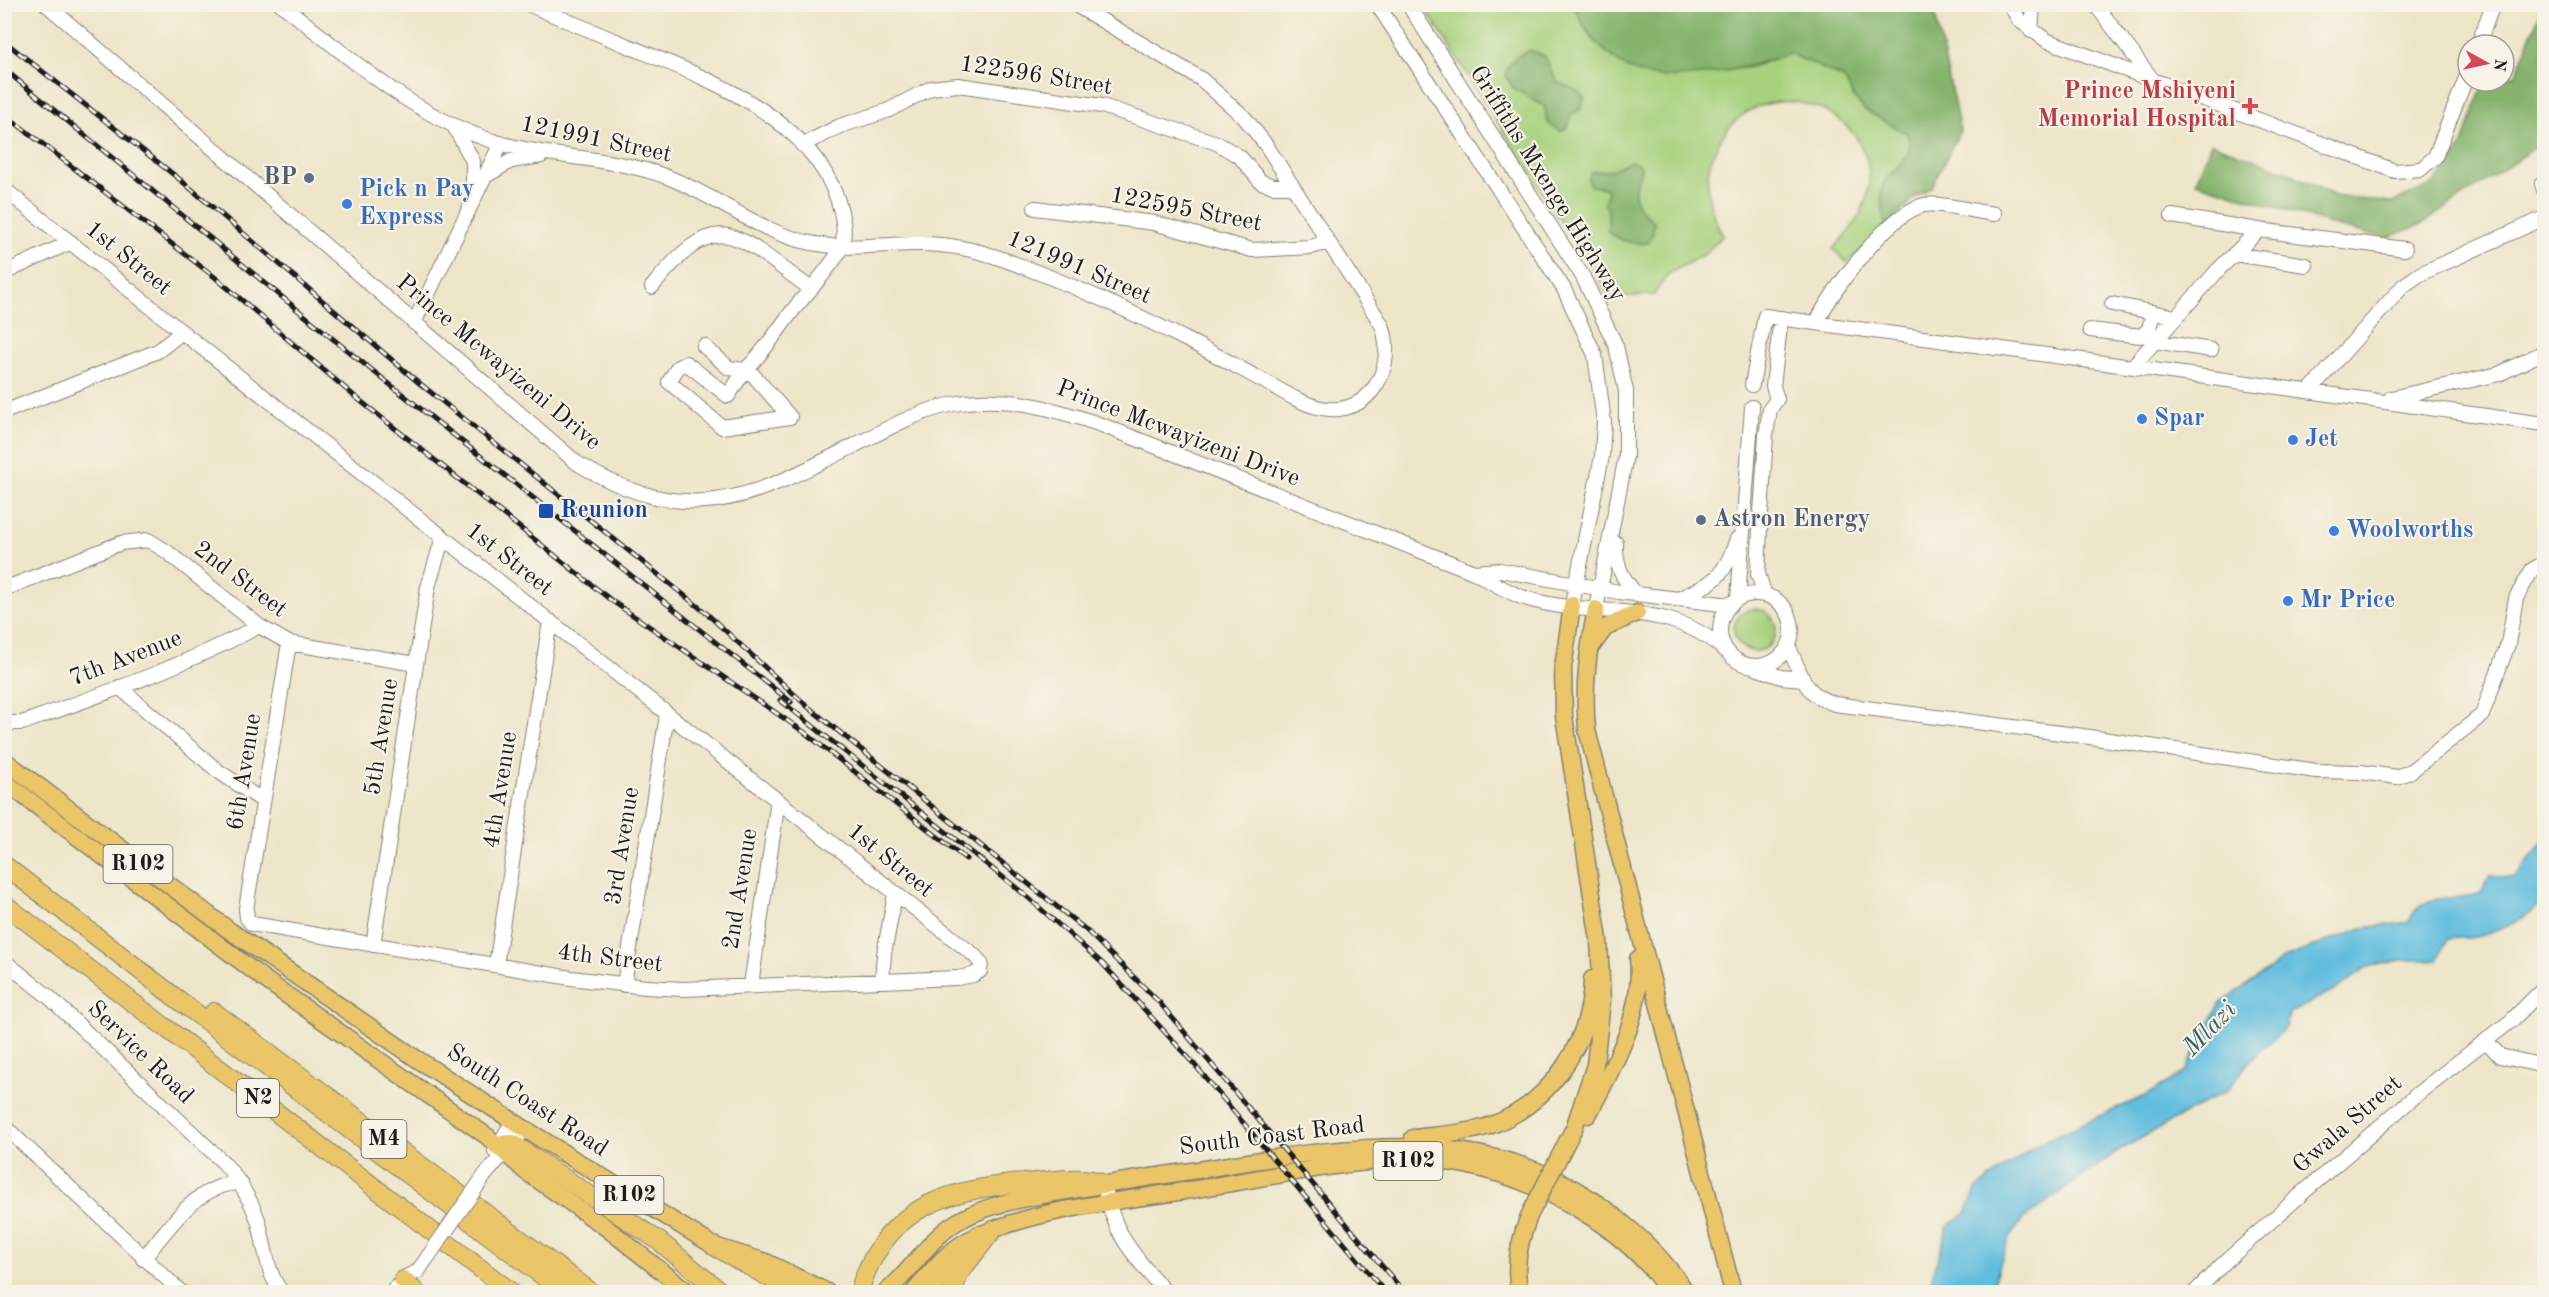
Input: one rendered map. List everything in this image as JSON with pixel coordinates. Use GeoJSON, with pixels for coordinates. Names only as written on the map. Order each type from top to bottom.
{"type":"FeatureCollection","features":[{"type":"Feature","properties":{"kind":"highway","name":"N2"},"geometry":{"type":"LineString","coordinates":[[4,865],[564,1293]]}},
{"type":"Feature","properties":{"kind":"highway","name":"N2"},"geometry":{"type":"LineString","coordinates":[[4,904],[511,1293]]}},
{"type":"Feature","properties":{"kind":"highway","name":"M4"},"geometry":{"type":"LineString","coordinates":[[172,995],[191,997],[208,1007],[591,1293]]}},
{"type":"Feature","properties":{"kind":"highway"},"geometry":{"type":"LineString","coordinates":[[505,1148],[692,1266],[722,1293]]}},
{"type":"Feature","properties":{"kind":"highway"},"geometry":{"type":"LineString","coordinates":[[860,1293],[876,1255],[900,1225],[938,1198],[987,1186],[1065,1180],[1088,1180],[1104,1184]]}},
{"type":"Feature","properties":{"kind":"highway"},"geometry":{"type":"LineString","coordinates":[[928,1293],[985,1233]]}},
{"type":"Feature","properties":{"kind":"highway"},"geometry":{"type":"LineString","coordinates":[[952,1293],[964,1266],[985,1233]]}},
{"type":"Feature","properties":{"kind":"highway"},"geometry":{"type":"LineString","coordinates":[[714,1246],[794,1293]]}},
{"type":"Feature","properties":{"kind":"main road"},"geometry":{"type":"LineString","coordinates":[[1572,605],[1563,668],[1564,716],[1599,940],[1602,1010],[1594,1065],[1576,1131]]}},
{"type":"Feature","properties":{"kind":"main road"},"geometry":{"type":"LineString","coordinates":[[1596,609],[1584,698],[1587,730],[1634,919],[1733,1293]]}},
{"type":"Feature","properties":{"kind":"main road"},"geometry":{"type":"LineString","coordinates":[[1588,655],[1595,640],[1605,628],[1637,613]]}},
{"type":"Feature","properties":{"kind":"main road","name":"South Coast Road"},"geometry":{"type":"LineString","coordinates":[[4,760],[146,870],[276,963],[519,1125],[714,1246],[766,1262],[827,1293]]}},
{"type":"Feature","properties":{"kind":"main road","name":"South Coast Road"},"geometry":{"type":"LineString","coordinates":[[4,781],[264,979],[505,1148],[525,1171],[608,1229],[688,1293]]}},
{"type":"Feature","properties":{"kind":"main road"},"geometry":{"type":"LineString","coordinates":[[1287,1156],[1347,1145],[1441,1135],[1486,1127],[1510,1116],[1549,1085],[1569,1060],[1581,1038],[1589,1012],[1593,944],[1586,866]]}},
{"type":"Feature","properties":{"kind":"main road"},"geometry":{"type":"LineString","coordinates":[[1520,1293],[1518,1285],[1521,1237],[1615,1062],[1634,1012],[1639,969],[1634,919]]}},
{"type":"Feature","properties":{"kind":"main road","name":"South Coast Road"},"geometry":{"type":"LineString","coordinates":[[886,1293],[938,1237],[960,1220],[984,1208],[1007,1201],[1287,1156],[1396,1146],[1443,1148],[1504,1158],[1563,1183],[1607,1210],[1649,1246],[1686,1293]]}},
{"type":"Feature","properties":{"kind":"main road","name":"South Coast Road"},"geometry":{"type":"LineString","coordinates":[[914,1293],[951,1252],[985,1233],[1054,1214],[1358,1163],[1430,1161],[1463,1164],[1524,1182],[1575,1208],[1626,1245],[1669,1293]]}},
{"type":"Feature","properties":{"kind":"main road"},"geometry":{"type":"LineString","coordinates":[[1526,1293],[1523,1279],[1524,1258],[1533,1217]]}},
{"type":"Feature","properties":{"kind":"main road"},"geometry":{"type":"LineString","coordinates":[[1642,1262],[1659,1293]]}},
{"type":"Feature","properties":{"kind":"street","name":"Prince Mcwayizeni Drive"},"geometry":{"type":"LineString","coordinates":[[46,4],[577,463],[604,478],[656,497],[695,503],[740,497],[788,479],[897,423],[935,408],[979,401],[1022,402],[1062,411],[1104,426],[1474,572],[1525,599],[1666,617],[1694,627],[1726,651]]}},
{"type":"Feature","properties":{"kind":"street","name":"121991 Street"},"geometry":{"type":"LineString","coordinates":[[281,4],[408,102],[455,128],[501,143],[552,155],[651,171],[693,187],[786,236],[809,243],[841,248],[938,245],[1003,259],[1183,338],[1299,400],[1332,409],[1350,405],[1372,390],[1380,380],[1388,352],[1382,325],[1256,131],[1213,89],[1074,4]]}},
{"type":"Feature","properties":{"kind":"street"},"geometry":{"type":"LineString","coordinates":[[528,4],[686,70],[737,94],[765,112],[802,145],[822,169],[836,194],[843,224],[841,248],[746,369],[728,396],[686,363],[678,368],[669,382],[720,427],[790,417],[746,369],[729,368],[704,346]]}},
{"type":"Feature","properties":{"kind":"street","name":"Griffiths Mxenge Highway"},"geometry":{"type":"LineString","coordinates":[[1377,4],[1564,289],[1595,355],[1604,422],[1602,456],[1572,605]]}},
{"type":"Feature","properties":{"kind":"street","name":"Griffiths Mxenge Highway"},"geometry":{"type":"LineString","coordinates":[[1408,4],[1584,277],[1616,346],[1626,392],[1628,428],[1618,501],[1596,609]]}},
{"type":"Feature","properties":{"kind":"street"},"geometry":{"type":"LineString","coordinates":[[2010,4],[2019,20],[2046,40],[2395,171],[2421,170],[2435,157],[2460,93]]}},
{"type":"Feature","properties":{"kind":"street"},"geometry":{"type":"LineString","coordinates":[[2031,31],[2033,4]]}},
{"type":"Feature","properties":{"kind":"street"},"geometry":{"type":"LineString","coordinates":[[2096,4],[2153,81]]}},
{"type":"Feature","properties":{"kind":"street"},"geometry":{"type":"LineString","coordinates":[[2482,33],[2493,4]]}},
{"type":"Feature","properties":{"kind":"street","name":"122596 Street"},"geometry":{"type":"LineString","coordinates":[[802,145],[840,126],[894,108],[931,88],[950,84],[1102,106],[1217,143],[1240,157],[1261,182],[1274,186],[1291,186]]}},
{"type":"Feature","properties":{"kind":"street"},"geometry":{"type":"LineString","coordinates":[[455,128],[473,161],[473,199]]}},
{"type":"Feature","properties":{"kind":"street"},"geometry":{"type":"LineString","coordinates":[[414,323],[501,143]]}},
{"type":"Feature","properties":{"kind":"street"},"geometry":{"type":"LineString","coordinates":[[483,178],[511,161],[552,155]]}},
{"type":"Feature","properties":{"kind":"street","name":"1st Street"},"geometry":{"type":"LineString","coordinates":[[4,189],[667,715],[978,958],[981,969]]}},
{"type":"Feature","properties":{"kind":"street"},"geometry":{"type":"LineString","coordinates":[[1816,323],[1847,272],[1897,219],[1926,205],[1994,214]]}},
{"type":"Feature","properties":{"kind":"street","name":"122595 Street"},"geometry":{"type":"LineString","coordinates":[[1035,208],[1162,224],[1252,250],[1311,247],[1328,242]]}},
{"type":"Feature","properties":{"kind":"street"},"geometry":{"type":"LineString","coordinates":[[2172,216],[2405,249]]}},
{"type":"Feature","properties":{"kind":"street"},"geometry":{"type":"LineString","coordinates":[[2310,390],[2403,286],[2420,274],[2544,218]]}},
{"type":"Feature","properties":{"kind":"street"},"geometry":{"type":"LineString","coordinates":[[2133,366],[2234,254],[2259,230]]}},
{"type":"Feature","properties":{"kind":"street"},"geometry":{"type":"LineString","coordinates":[[652,288],[686,249],[704,238],[722,235],[744,241],[810,288]]}},
{"type":"Feature","properties":{"kind":"street"},"geometry":{"type":"LineString","coordinates":[[4,273],[71,242]]}},
{"type":"Feature","properties":{"kind":"street"},"geometry":{"type":"LineString","coordinates":[[2234,254],[2306,265]]}},
{"type":"Feature","properties":{"kind":"street"},"geometry":{"type":"LineString","coordinates":[[2112,304],[2176,317]]}},
{"type":"Feature","properties":{"kind":"street"},"geometry":{"type":"LineString","coordinates":[[2090,330],[2141,336],[2149,329],[2152,312]]}},
{"type":"Feature","properties":{"kind":"street"},"geometry":{"type":"LineString","coordinates":[[1734,602],[1752,407],[1747,395],[1752,385],[1765,316],[2544,424]]}},
{"type":"Feature","properties":{"kind":"street"},"geometry":{"type":"LineString","coordinates":[[1765,595],[1758,574],[1770,409],[1777,399],[1773,386],[1781,318]]}},
{"type":"Feature","properties":{"kind":"street"},"geometry":{"type":"LineString","coordinates":[[4,412],[158,351],[182,332]]}},
{"type":"Feature","properties":{"kind":"street"},"geometry":{"type":"LineString","coordinates":[[2154,341],[2211,350]]}},
{"type":"Feature","properties":{"kind":"street"},"geometry":{"type":"LineString","coordinates":[[2380,400],[2499,374],[2544,352]]}},
{"type":"Feature","properties":{"kind":"street"},"geometry":{"type":"LineString","coordinates":[[1752,385],[1759,381],[1773,386]]}},
{"type":"Feature","properties":{"kind":"street"},"geometry":{"type":"LineString","coordinates":[[1752,407],[1758,411],[1770,409]]}},
{"type":"Feature","properties":{"kind":"street"},"geometry":{"type":"LineString","coordinates":[[1618,501],[1617,567],[1625,582],[1638,595]]}},
{"type":"Feature","properties":{"kind":"street"},"geometry":{"type":"LineString","coordinates":[[1676,600],[1707,585],[1727,566],[1743,517]]}},
{"type":"Feature","properties":{"kind":"street","name":"5th Avenue"},"geometry":{"type":"LineString","coordinates":[[373,945],[428,587],[443,537]]}},
{"type":"Feature","properties":{"kind":"street","name":"2nd Street"},"geometry":{"type":"LineString","coordinates":[[4,589],[121,543],[148,540],[166,551],[259,626],[289,643],[416,664]]}},
{"type":"Feature","properties":{"kind":"street"},"geometry":{"type":"LineString","coordinates":[[1788,646],[1803,679],[1815,697],[1835,704],[2076,735],[2316,771],[2397,777],[2411,771],[2482,715],[2508,644],[2516,598],[2532,570],[2544,563]]}},
{"type":"Feature","properties":{"kind":"street","name":"Prince Mcwayizeni Drive"},"geometry":{"type":"LineString","coordinates":[[1474,572],[1500,570],[1600,590],[1676,600],[1734,602]]}},
{"type":"Feature","properties":{"kind":"street"},"geometry":{"type":"LineString","coordinates":[[1753,667],[1774,662],[1788,646],[1791,635],[1789,616],[1779,603],[1765,595],[1756,594],[1734,602],[1724,613],[1719,632],[1726,651],[1733,659],[1753,667],[1781,677],[1803,679]]}},
{"type":"Feature","properties":{"kind":"street","name":"4th Avenue"},"geometry":{"type":"LineString","coordinates":[[496,965],[550,621]]}},
{"type":"Feature","properties":{"kind":"street","name":"7th Avenue"},"geometry":{"type":"LineString","coordinates":[[5,724],[22,723],[119,687],[213,649],[259,626]]}},
{"type":"Feature","properties":{"kind":"street","name":"6th Avenue"},"geometry":{"type":"LineString","coordinates":[[246,909],[289,643]]}},
{"type":"Feature","properties":{"kind":"street"},"geometry":{"type":"LineString","coordinates":[[119,687],[218,771],[263,801]]}},
{"type":"Feature","properties":{"kind":"street","name":"3rd Avenue"},"geometry":{"type":"LineString","coordinates":[[624,985],[667,715]]}},
{"type":"Feature","properties":{"kind":"street","name":"2nd Avenue"},"geometry":{"type":"LineString","coordinates":[[751,986],[778,800]]}},
{"type":"Feature","properties":{"kind":"street"},"geometry":{"type":"LineString","coordinates":[[882,980],[884,954],[895,894]]}},
{"type":"Feature","properties":{"kind":"street","name":"4th Street"},"geometry":{"type":"LineString","coordinates":[[246,909],[247,918],[256,926],[624,985],[683,988],[751,986],[969,976],[977,974],[981,969]]}},
{"type":"Feature","properties":{"kind":"street","name":"Service Road"},"geometry":{"type":"LineString","coordinates":[[4,961],[48,997],[224,1163],[241,1183],[258,1221],[279,1291]]}},
{"type":"Feature","properties":{"kind":"street","name":"Gwala Street"},"geometry":{"type":"LineString","coordinates":[[2195,1293],[2225,1262],[2358,1145],[2421,1091],[2486,1041],[2544,988]]}},
{"type":"Feature","properties":{"kind":"street"},"geometry":{"type":"LineString","coordinates":[[2486,1041],[2500,1056],[2544,1066]]}},
{"type":"Feature","properties":{"kind":"street"},"geometry":{"type":"LineString","coordinates":[[407,1286],[519,1125]]}},
{"type":"Feature","properties":{"kind":"street"},"geometry":{"type":"LineString","coordinates":[[4,1126],[181,1293]]}},
{"type":"Feature","properties":{"kind":"street"},"geometry":{"type":"LineString","coordinates":[[143,1259],[207,1191],[225,1184],[241,1183]]}},
{"type":"Feature","properties":{"kind":"street"},"geometry":{"type":"LineString","coordinates":[[1104,1184],[1108,1204],[1122,1239],[1165,1293]]}},
{"type":"Feature","properties":{"kind":"green space"},"geometry":{"type":"Polygon","coordinates":[[[1423,5],[1571,5],[1579,11],[1587,31],[1622,65],[1641,73],[1672,77],[1752,67],[1789,53],[1844,78],[1854,98],[1865,110],[1907,133],[1910,148],[1908,154],[1896,171],[1885,181],[1886,227],[1847,263],[1833,249],[1862,209],[1869,172],[1858,140],[1835,116],[1804,103],[1770,103],[1738,119],[1714,152],[1710,163],[1708,195],[1723,235],[1705,254],[1668,274],[1654,295],[1609,297],[1423,5]]]}},
{"type":"Feature","properties":{"kind":"green space"},"geometry":{"type":"Polygon","coordinates":[[[1571,5],[1933,5],[1960,131],[1932,187],[1914,198],[1886,227],[1883,216],[1882,190],[1886,180],[1905,160],[1909,141],[1906,133],[1865,110],[1854,98],[1844,78],[1789,53],[1728,71],[1703,75],[1656,76],[1636,72],[1620,63],[1598,44],[1571,5]]]}},
{"type":"Feature","properties":{"kind":"green space"},"geometry":{"type":"Polygon","coordinates":[[[2543,5],[2544,141],[2422,224],[2386,238],[2343,228],[2196,182],[2211,143],[2288,172],[2335,196],[2392,203],[2434,184],[2462,147],[2480,93],[2516,93],[2516,73],[2543,5]]]}},
{"type":"Feature","properties":{"kind":"green space"},"geometry":{"type":"Polygon","coordinates":[[[1530,50],[1545,56],[1556,81],[1580,92],[1584,99],[1581,109],[1571,114],[1567,128],[1560,131],[1548,122],[1545,107],[1512,87],[1506,76],[1508,67],[1515,58],[1530,50]]]}},
{"type":"Feature","properties":{"kind":"green space"},"geometry":{"type":"Polygon","coordinates":[[[1630,161],[1641,165],[1635,190],[1636,201],[1654,222],[1653,233],[1648,243],[1627,242],[1608,232],[1608,210],[1604,203],[1608,192],[1606,188],[1590,186],[1588,179],[1591,172],[1611,170],[1630,161]]]}},
{"type":"Feature","properties":{"kind":"green space"},"geometry":{"type":"Polygon","coordinates":[[[1755,609],[1770,615],[1776,630],[1770,645],[1755,651],[1740,645],[1734,630],[1740,615],[1755,609]]]}},
{"type":"Feature","properties":{"kind":"water","name":"Mlazi"},"geometry":{"type":"Polygon","coordinates":[[[2544,841],[2544,900],[2530,913],[2493,932],[2471,938],[2446,940],[2438,960],[2402,960],[2367,967],[2341,986],[2289,1014],[2286,1027],[2245,1066],[2229,1089],[2115,1153],[2022,1220],[2008,1241],[1991,1292],[1927,1292],[1948,1226],[1966,1213],[1977,1188],[2039,1143],[2145,1096],[2185,1072],[2219,1005],[2284,958],[2362,928],[2409,922],[2415,911],[2431,901],[2481,893],[2490,876],[2514,878],[2544,841]]]}},
{"type":"Feature","properties":{"kind":"railway"},"geometry":{"type":"LineString","coordinates":[[4,41],[183,182],[418,382],[705,612],[807,706],[1086,930],[1159,1002],[1404,1292]]}},
{"type":"Feature","properties":{"kind":"railway"},"geometry":{"type":"LineString","coordinates":[[4,69],[349,352],[791,702]]}},
{"type":"Feature","properties":{"kind":"railway"},"geometry":{"type":"LineString","coordinates":[[4,114],[216,278],[353,395],[612,601],[804,732],[966,859]]}},
{"type":"Feature","properties":{"kind":"railway"},"geometry":{"type":"LineString","coordinates":[[780,700],[1024,894],[1102,963],[1194,1064],[1385,1292]]}},
{"type":"Feature","properties":{"kind":"place","name":"Prince Mshiyeni Memorial Hospital"},"geometry":{"type":"Point","coordinates":[2250,106]}},
{"type":"Feature","properties":{"kind":"place","name":"BP"},"geometry":{"type":"Point","coordinates":[309,178]}},
{"type":"Feature","properties":{"kind":"place","name":"Pick n Pay Express"},"geometry":{"type":"Point","coordinates":[347,204]}},
{"type":"Feature","properties":{"kind":"place","name":"Spar"},"geometry":{"type":"Point","coordinates":[2142,419]}},
{"type":"Feature","properties":{"kind":"place","name":"Jet"},"geometry":{"type":"Point","coordinates":[2293,440]}},
{"type":"Feature","properties":{"kind":"place","name":"Reunion"},"geometry":{"type":"Point","coordinates":[546,511]}},
{"type":"Feature","properties":{"kind":"place","name":"Astron Energy"},"geometry":{"type":"Point","coordinates":[1701,520]}},
{"type":"Feature","properties":{"kind":"place","name":"Woolworths"},"geometry":{"type":"Point","coordinates":[2334,531]}},
{"type":"Feature","properties":{"kind":"place","name":"Mr Price"},"geometry":{"type":"Point","coordinates":[2288,601]}}]}
